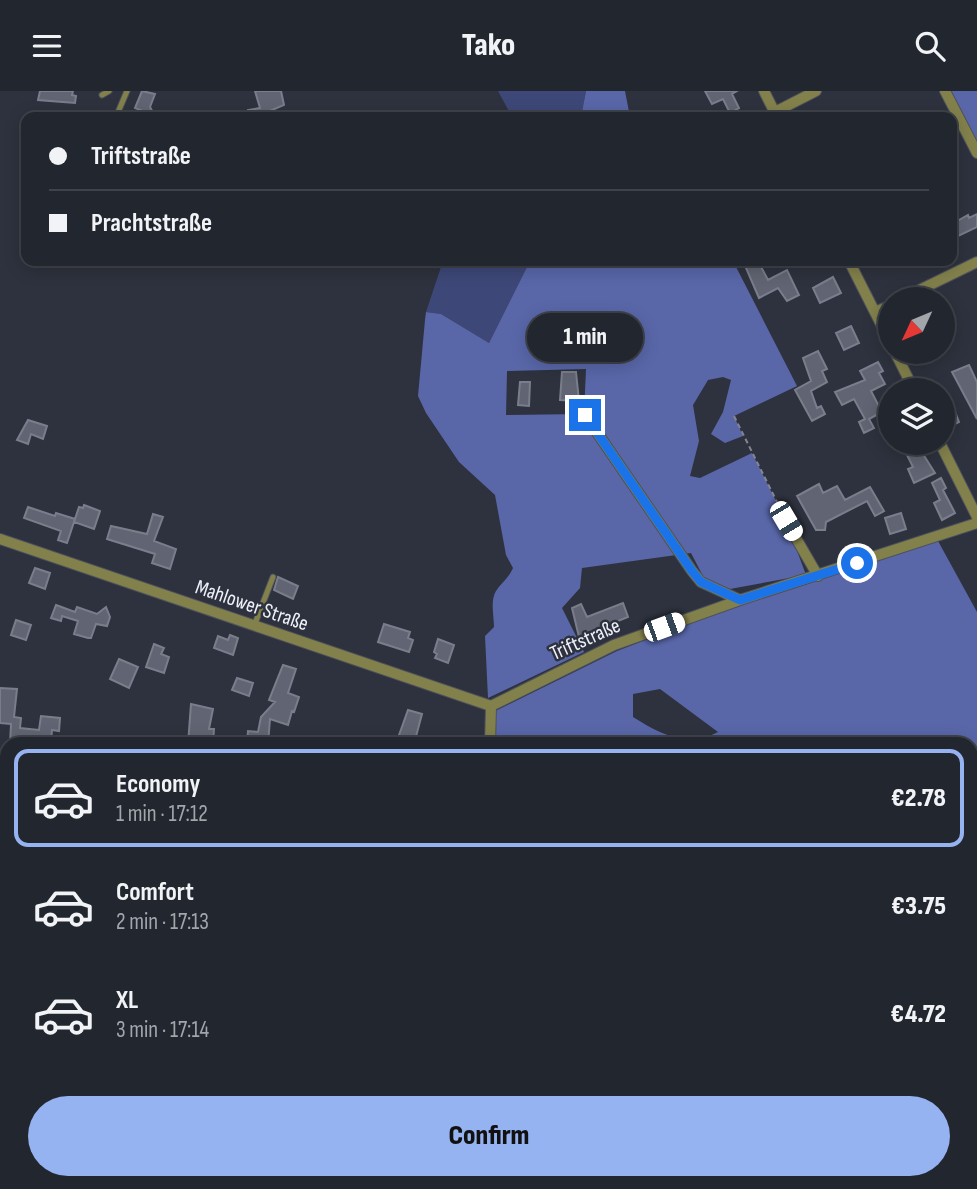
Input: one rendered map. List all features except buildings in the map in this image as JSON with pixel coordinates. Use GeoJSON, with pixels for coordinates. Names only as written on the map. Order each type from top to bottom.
{"type":"FeatureCollection","features":[{"type":"Feature","properties":{"kind":"street"},"geometry":{"type":"LineString","coordinates":[[764,91],[774,112]]}},
{"type":"Feature","properties":{"kind":"street"},"geometry":{"type":"LineString","coordinates":[[781,112],[816,91]]}},
{"type":"Feature","properties":{"kind":"street"},"geometry":{"type":"LineString","coordinates":[[945,91],[956,112]]}},
{"type":"Feature","properties":{"kind":"street"},"geometry":{"type":"LineString","coordinates":[[957,114],[977,153]]}},
{"type":"Feature","properties":{"kind":"street"},"geometry":{"type":"LineString","coordinates":[[926,287],[977,262]]}},
{"type":"Feature","properties":{"kind":"street"},"geometry":{"type":"LineString","coordinates":[[852,266],[878,318]]}},
{"type":"Feature","properties":{"kind":"street"},"geometry":{"type":"LineString","coordinates":[[585,415],[701,582],[740,600]]}},
{"type":"Feature","properties":{"kind":"street"},"geometry":{"type":"LineString","coordinates":[[946,455],[977,517]]}},
{"type":"Feature","properties":{"kind":"street"},"geometry":{"type":"LineString","coordinates":[[786,521],[818,576]]}},
{"type":"Feature","properties":{"kind":"street","name":"Triftstraße"},"geometry":{"type":"LineString","coordinates":[[491,706],[614,645],[740,600],[977,523]]}},
{"type":"Feature","properties":{"kind":"street","name":"Mahlower Straße"},"geometry":{"type":"LineString","coordinates":[[0,539],[491,706]]}},
{"type":"Feature","properties":{"kind":"street"},"geometry":{"type":"LineString","coordinates":[[490,737],[491,706]]}},
{"type":"Feature","properties":{"kind":"lane"},"geometry":{"type":"LineString","coordinates":[[102,95],[109,91]]}},
{"type":"Feature","properties":{"kind":"lane"},"geometry":{"type":"LineString","coordinates":[[118,112],[127,91]]}},
{"type":"Feature","properties":{"kind":"lane"},"geometry":{"type":"LineString","coordinates":[[254,626],[273,577]]}},
{"type":"Feature","properties":{"kind":"path"},"geometry":{"type":"LineString","coordinates":[[734,416],[786,521]]}},
{"type":"Feature","properties":{"kind":"shaded area"},"geometry":{"type":"Polygon","coordinates":[[[498,91],[586,91],[582,112],[509,112],[498,91]]]}},
{"type":"Feature","properties":{"kind":"shaded area"},"geometry":{"type":"Polygon","coordinates":[[[586,91],[625,91],[629,112],[582,112],[586,91]]]}},
{"type":"Feature","properties":{"kind":"shaded area"},"geometry":{"type":"Polygon","coordinates":[[[945,91],[977,91],[977,153],[957,112],[945,91]]]}},
{"type":"Feature","properties":{"kind":"shaded area"},"geometry":{"type":"Polygon","coordinates":[[[441,266],[528,266],[489,343],[441,314],[426,312],[441,266]]]}},
{"type":"Feature","properties":{"kind":"shaded area"},"geometry":{"type":"Polygon","coordinates":[[[528,266],[736,266],[797,386],[734,416],[743,436],[725,443],[711,434],[723,412],[731,380],[723,377],[708,380],[693,405],[699,441],[690,476],[700,478],[752,453],[786,521],[806,575],[730,589],[705,580],[691,553],[582,568],[580,588],[562,608],[584,652],[488,698],[485,636],[494,627],[494,595],[513,568],[506,555],[495,495],[459,462],[426,413],[418,396],[426,312],[441,314],[489,343],[528,266]],[[586,369],[507,371],[506,415],[584,414],[586,369]]]}},
{"type":"Feature","properties":{"kind":"shaded area"},"geometry":{"type":"Polygon","coordinates":[[[938,541],[977,612],[977,737],[707,737],[718,732],[660,689],[633,694],[633,717],[674,737],[487,737],[487,715],[617,651],[739,604],[938,541]]]}},
{"type":"Feature","properties":{"kind":"route"},"geometry":{"type":"LineString","coordinates":[[585,415],[614,461],[701,582],[740,600],[857,563]]}}]}
